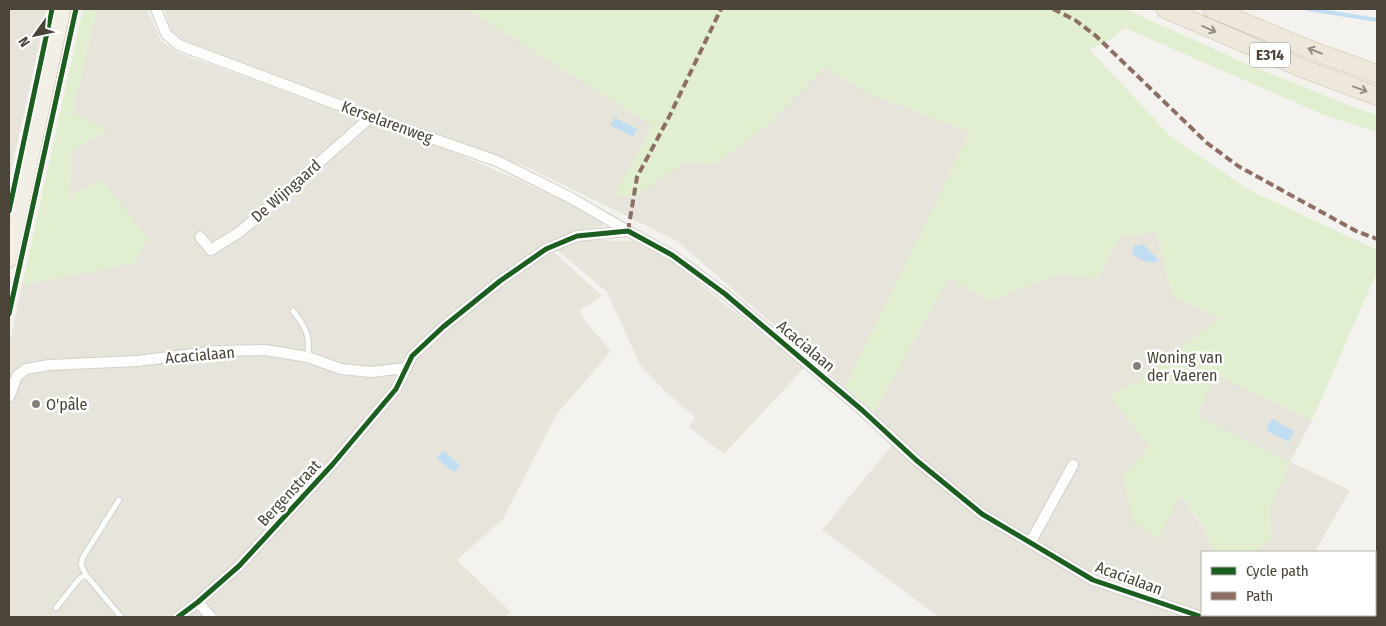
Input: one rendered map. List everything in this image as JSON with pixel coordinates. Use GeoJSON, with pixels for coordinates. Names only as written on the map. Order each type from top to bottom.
{"type":"FeatureCollection","features":[{"type":"Feature","properties":{"kind":"highway","name":"E314"},"geometry":{"type":"LineString","coordinates":[[1165,9],[1304,69],[1377,96]]}},
{"type":"Feature","properties":{"kind":"highway","name":"E314"},"geometry":{"type":"LineString","coordinates":[[1212,9],[1316,52],[1377,74]]}},
{"type":"Feature","properties":{"kind":"main road"},"geometry":{"type":"LineString","coordinates":[[9,260],[64,9]]}},
{"type":"Feature","properties":{"kind":"street","name":"Kerselarenweg"},"geometry":{"type":"LineString","coordinates":[[156,9],[166,34],[179,45],[371,117],[497,161],[571,198],[628,231]]}},
{"type":"Feature","properties":{"kind":"street","name":"De Wijngaard"},"geometry":{"type":"LineString","coordinates":[[200,237],[211,250],[241,231],[371,117]]}},
{"type":"Feature","properties":{"kind":"street"},"geometry":{"type":"LineString","coordinates":[[405,371],[412,356],[443,327],[500,281],[546,249],[577,236],[628,231]]}},
{"type":"Feature","properties":{"kind":"street","name":"Acacialaan"},"geometry":{"type":"LineString","coordinates":[[628,231],[672,255],[725,294],[862,410],[916,460],[982,514],[1093,580],[1202,617]]}},
{"type":"Feature","properties":{"kind":"street","name":"Acacialaan"},"geometry":{"type":"LineString","coordinates":[[9,397],[17,376],[26,369],[49,365],[137,361],[217,351],[266,350],[308,357],[341,369],[372,372],[405,371]]}},
{"type":"Feature","properties":{"kind":"street","name":"Bergenstraat"},"geometry":{"type":"LineString","coordinates":[[178,617],[239,566],[332,465],[396,389],[405,371]]}},
{"type":"Feature","properties":{"kind":"street"},"geometry":{"type":"LineString","coordinates":[[1030,543],[1073,465]]}},
{"type":"Feature","properties":{"kind":"street"},"geometry":{"type":"LineString","coordinates":[[198,602],[211,617]]}},
{"type":"Feature","properties":{"kind":"lane"},"geometry":{"type":"LineString","coordinates":[[293,310],[304,325],[309,342],[308,357]]}},
{"type":"Feature","properties":{"kind":"lane"},"geometry":{"type":"LineString","coordinates":[[119,500],[83,557],[81,565],[86,575],[121,617]]}},
{"type":"Feature","properties":{"kind":"lane"},"geometry":{"type":"LineString","coordinates":[[56,608],[79,579],[86,575]]}},
{"type":"Feature","properties":{"kind":"shaded area"},"geometry":{"type":"Polygon","coordinates":[[[9,9],[47,9],[9,180],[9,9]]]}},
{"type":"Feature","properties":{"kind":"shaded area"},"geometry":{"type":"Polygon","coordinates":[[[97,9],[147,9],[161,41],[179,53],[458,154],[603,219],[603,226],[579,231],[545,244],[602,296],[579,311],[588,325],[611,351],[556,415],[503,519],[457,560],[511,612],[504,617],[9,617],[9,346],[22,285],[135,263],[69,197],[73,149],[107,130],[72,113],[97,9]]]}},
{"type":"Feature","properties":{"kind":"shaded area"},"geometry":{"type":"Polygon","coordinates":[[[164,9],[467,9],[653,126],[614,195],[634,197],[684,162],[716,163],[768,124],[824,67],[870,94],[970,132],[845,387],[677,241],[527,167],[277,78],[174,37],[164,9]]]}},
{"type":"Feature","properties":{"kind":"shaded area"},"geometry":{"type":"Polygon","coordinates":[[[1156,232],[1173,297],[1221,318],[1139,380],[1111,396],[1150,447],[1123,476],[1128,495],[1179,495],[1204,527],[1213,551],[1201,551],[1201,616],[1280,616],[939,617],[822,530],[892,445],[874,412],[949,277],[989,301],[1059,274],[1097,278],[1120,237],[1156,232]]]}},
{"type":"Feature","properties":{"kind":"shaded area"},"geometry":{"type":"Polygon","coordinates":[[[584,240],[633,241],[669,259],[804,368],[724,454],[689,427],[695,417],[666,392],[640,365],[607,292],[557,250],[584,240]]]}},
{"type":"Feature","properties":{"kind":"shaded area"},"geometry":{"type":"Polygon","coordinates":[[[1214,374],[1312,420],[1290,462],[1197,416],[1214,374]]]}},
{"type":"Feature","properties":{"kind":"shaded area"},"geometry":{"type":"Polygon","coordinates":[[[1290,462],[1350,490],[1316,551],[1259,551],[1272,537],[1269,509],[1290,462]]]}},
{"type":"Feature","properties":{"kind":"green space"},"geometry":{"type":"Polygon","coordinates":[[[83,9],[97,9],[72,113],[107,130],[73,149],[69,196],[102,180],[147,238],[135,263],[22,285],[83,9]]]}},
{"type":"Feature","properties":{"kind":"green space"},"geometry":{"type":"Polygon","coordinates":[[[467,9],[1125,9],[1247,64],[1377,115],[1377,132],[1324,115],[1125,28],[1108,41],[1089,49],[1171,137],[1249,190],[1377,250],[1377,272],[1312,420],[1215,375],[1197,415],[1290,462],[1270,509],[1272,537],[1259,551],[1213,551],[1204,526],[1180,495],[1158,538],[1133,522],[1123,476],[1150,447],[1110,396],[1139,380],[1220,318],[1173,297],[1156,232],[1120,237],[1097,278],[1059,274],[989,301],[949,277],[874,412],[845,387],[970,132],[870,94],[824,67],[768,124],[716,163],[684,162],[634,197],[614,195],[653,126],[467,9]]]}},
{"type":"Feature","properties":{"kind":"water"},"geometry":{"type":"Polygon","coordinates":[[[614,117],[637,129],[633,137],[610,125],[614,117]]]}},
{"type":"Feature","properties":{"kind":"water"},"geometry":{"type":"Polygon","coordinates":[[[1143,244],[1158,261],[1151,263],[1140,259],[1132,253],[1133,247],[1143,244]]]}},
{"type":"Feature","properties":{"kind":"water"},"geometry":{"type":"Polygon","coordinates":[[[1272,419],[1294,431],[1289,442],[1266,430],[1272,419]]]}},
{"type":"Feature","properties":{"kind":"water"},"geometry":{"type":"Polygon","coordinates":[[[443,451],[460,465],[454,472],[437,459],[443,451]]]}},
{"type":"Feature","properties":{"kind":"waterway"},"geometry":{"type":"LineString","coordinates":[[1308,9],[1377,20]]}},
{"type":"Feature","properties":{"kind":"marked path"},"geometry":{"type":"LineString","coordinates":[[628,231],[637,177],[669,117],[721,9]]}},
{"type":"Feature","properties":{"kind":"marked path"},"geometry":{"type":"LineString","coordinates":[[1053,9],[1075,20],[1096,36],[1207,143],[1238,166],[1356,231],[1377,239]]}},
{"type":"Feature","properties":{"kind":"cycle path"},"geometry":{"type":"LineString","coordinates":[[9,211],[52,9]]}},
{"type":"Feature","properties":{"kind":"cycle path"},"geometry":{"type":"LineString","coordinates":[[9,314],[76,9]]}},
{"type":"Feature","properties":{"kind":"cycle path"},"geometry":{"type":"LineString","coordinates":[[178,617],[239,566],[332,465],[396,389],[412,356],[443,327],[500,281],[546,249],[577,236],[628,231],[672,255],[725,294],[862,410],[916,460],[982,514],[1093,580],[1202,617]]}},
{"type":"Feature","properties":{"kind":"place","name":"Woning van der Vaeren"},"geometry":{"type":"Point","coordinates":[1137,366]}},
{"type":"Feature","properties":{"kind":"place","name":"O'pâle"},"geometry":{"type":"Point","coordinates":[36,404]}}]}
